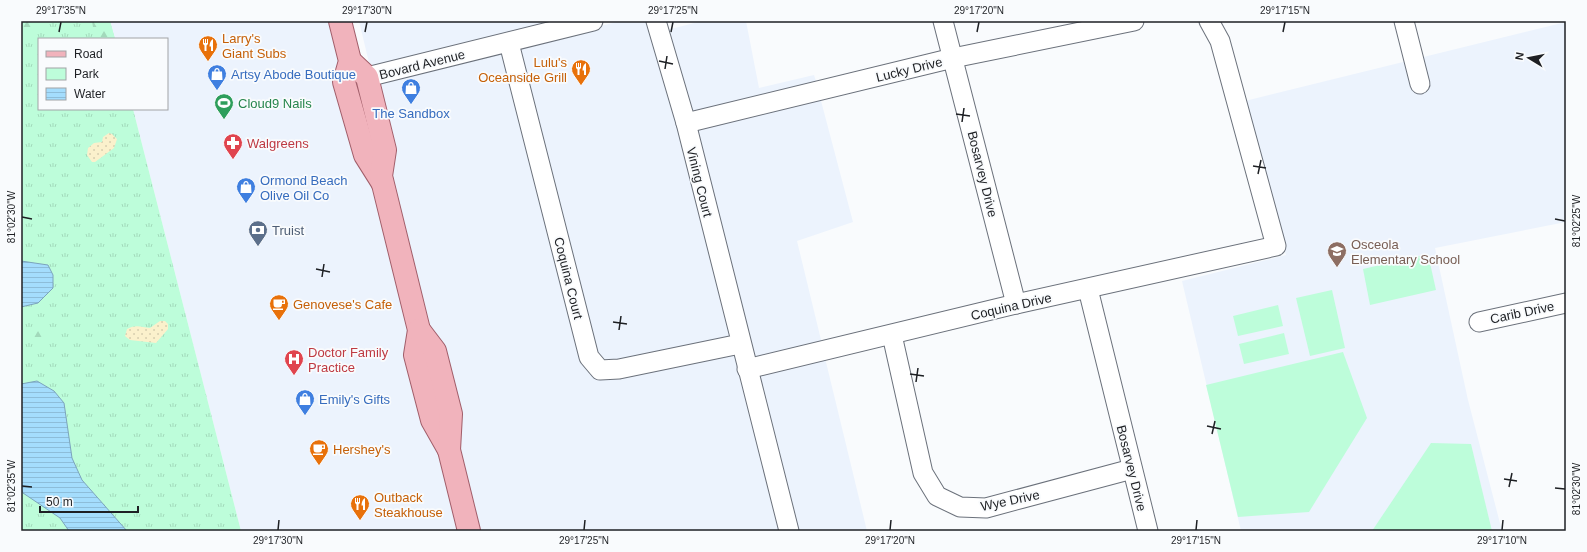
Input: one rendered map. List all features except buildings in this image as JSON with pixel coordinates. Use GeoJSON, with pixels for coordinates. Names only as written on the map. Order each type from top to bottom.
{"type":"FeatureCollection","features":[{"type":"Feature","properties":{"kind":"main road"},"geometry":{"type":"LineString","coordinates":[[340,21],[350,61],[344,82],[365,155],[382,182]]}},
{"type":"Feature","properties":{"kind":"main road"},"geometry":{"type":"LineString","coordinates":[[350,61],[367,77],[385,150],[381,176],[382,182],[419,330],[435,351],[451,414],[449,450],[470,531]]}},
{"type":"Feature","properties":{"kind":"street","name":"Bovard Avenue"},"geometry":{"type":"LineString","coordinates":[[367,77],[593,21]]}},
{"type":"Feature","properties":{"kind":"street","name":"Bosarvey Drive"},"geometry":{"type":"LineString","coordinates":[[943,21],[1016,304]]}},
{"type":"Feature","properties":{"kind":"street","name":"Lucky Drive"},"geometry":{"type":"LineString","coordinates":[[686,123],[953,58],[1134,21]]}},
{"type":"Feature","properties":{"kind":"street","name":"Coquina Drive"},"geometry":{"type":"LineString","coordinates":[[747,369],[1016,304],[1276,246],[1220,41],[1209,21]]}},
{"type":"Feature","properties":{"kind":"street"},"geometry":{"type":"LineString","coordinates":[[1404,21],[1420,84]]}},
{"type":"Feature","properties":{"kind":"street","name":"Vining Court"},"geometry":{"type":"LineString","coordinates":[[663,22],[686,123],[747,369]]}},
{"type":"Feature","properties":{"kind":"street","name":"Coquina Court"},"geometry":{"type":"LineString","coordinates":[[509,43],[589,357],[600,370],[619,369],[740,344]]}},
{"type":"Feature","properties":{"kind":"street","name":"Bosarvey Drive"},"geometry":{"type":"LineString","coordinates":[[1088,289],[1148,531]]}},
{"type":"Feature","properties":{"kind":"street","name":"Carib Drive"},"geometry":{"type":"LineString","coordinates":[[1479,322],[1566,303]]}},
{"type":"Feature","properties":{"kind":"street","name":"Wye Drive"},"geometry":{"type":"LineString","coordinates":[[892,335],[923,473],[937,496],[960,507],[986,508],[1132,469]]}},
{"type":"Feature","properties":{"kind":"street"},"geometry":{"type":"LineString","coordinates":[[747,369],[789,531]]}},
{"type":"Feature","properties":{"kind":"shaded area"},"geometry":{"type":"Polygon","coordinates":[[[110,21],[333,21],[462,531],[241,531],[133,110],[168,110],[168,38],[115,38],[110,21]]]}},
{"type":"Feature","properties":{"kind":"shaded area"},"geometry":{"type":"Polygon","coordinates":[[[359,21],[559,21],[370,67],[359,21]]]}},
{"type":"Feature","properties":{"kind":"shaded area"},"geometry":{"type":"Polygon","coordinates":[[[620,21],[648,21],[678,124],[732,339],[604,363],[596,354],[518,48],[620,21]]]}},
{"type":"Feature","properties":{"kind":"shaded area"},"geometry":{"type":"Polygon","coordinates":[[[702,21],[746,21],[759,88],[814,75],[817,84],[691,115],[667,30],[702,21]]]}},
{"type":"Feature","properties":{"kind":"shaded area","name":"Osceola Elementary School"},"geometry":{"type":"Polygon","coordinates":[[[1566,22],[1566,222],[1435,248],[1468,400],[1502,531],[1241,531],[1182,281],[1286,255],[1245,101],[1566,22]]]}},
{"type":"Feature","properties":{"kind":"shaded area"},"geometry":{"type":"Polygon","coordinates":[[[504,51],[594,374],[735,353],[781,531],[477,531],[391,185],[376,80],[504,51]]]}},
{"type":"Feature","properties":{"kind":"shaded area"},"geometry":{"type":"Polygon","coordinates":[[[820,97],[853,222],[797,241],[822,344],[752,361],[695,128],[820,97]]]}},
{"type":"Feature","properties":{"kind":"shaded area"},"geometry":{"type":"Polygon","coordinates":[[[825,358],[867,531],[797,531],[756,374],[825,358]]]}},
{"type":"Feature","properties":{"kind":"green space"},"geometry":{"type":"Polygon","coordinates":[[[21,21],[110,21],[115,38],[38,38],[38,110],[133,110],[241,531],[21,531],[21,21]]]}},
{"type":"Feature","properties":{"kind":"green space"},"geometry":{"type":"Polygon","coordinates":[[[21,21],[32,21],[34,26],[28,40],[21,41],[21,21]]]}},
{"type":"Feature","properties":{"kind":"green space"},"geometry":{"type":"Polygon","coordinates":[[[92,21],[110,21],[115,38],[95,38],[92,21]]]}},
{"type":"Feature","properties":{"kind":"green space"},"geometry":{"type":"Polygon","coordinates":[[[1428,254],[1436,290],[1370,305],[1363,269],[1428,254]]]}},
{"type":"Feature","properties":{"kind":"green space"},"geometry":{"type":"Polygon","coordinates":[[[1332,290],[1345,348],[1310,356],[1296,298],[1332,290]]]}},
{"type":"Feature","properties":{"kind":"green space"},"geometry":{"type":"Polygon","coordinates":[[[1278,305],[1283,326],[1238,336],[1233,316],[1278,305]]]}},
{"type":"Feature","properties":{"kind":"green space"},"geometry":{"type":"Polygon","coordinates":[[[45,329],[47,337],[46,343],[39,346],[34,342],[33,335],[39,330],[45,329]]]}},
{"type":"Feature","properties":{"kind":"green space"},"geometry":{"type":"Polygon","coordinates":[[[1284,333],[1289,354],[1244,364],[1239,344],[1284,333]]]}},
{"type":"Feature","properties":{"kind":"green space"},"geometry":{"type":"Polygon","coordinates":[[[1343,352],[1367,418],[1309,512],[1238,517],[1206,385],[1343,352]]]}},
{"type":"Feature","properties":{"kind":"green space"},"geometry":{"type":"Polygon","coordinates":[[[1431,443],[1471,444],[1492,531],[1372,531],[1431,443]]]}},
{"type":"Feature","properties":{"kind":"sand"},"geometry":{"type":"Polygon","coordinates":[[[109,133],[117,139],[114,148],[95,162],[92,162],[87,155],[88,148],[94,143],[102,142],[103,137],[109,133]]]}},
{"type":"Feature","properties":{"kind":"sand"},"geometry":{"type":"Polygon","coordinates":[[[160,321],[165,321],[168,324],[168,329],[156,343],[130,340],[125,336],[127,329],[130,327],[138,326],[150,328],[160,321]]]}},
{"type":"Feature","properties":{"kind":"water"},"geometry":{"type":"Polygon","coordinates":[[[21,261],[48,265],[53,275],[53,288],[38,303],[21,307],[21,261]]]}},
{"type":"Feature","properties":{"kind":"water"},"geometry":{"type":"Polygon","coordinates":[[[37,381],[54,391],[64,403],[72,458],[82,480],[127,531],[69,531],[60,518],[23,493],[21,489],[21,384],[37,381]]]}},
{"type":"Feature","properties":{"kind":"place","name":"Larry's Giant Subs"},"geometry":{"type":"Point","coordinates":[208,62]}},
{"type":"Feature","properties":{"kind":"place","name":"Lulu's Oceanside Grill"},"geometry":{"type":"Point","coordinates":[581,86]}},
{"type":"Feature","properties":{"kind":"place","name":"Artsy Abode Boutique"},"geometry":{"type":"Point","coordinates":[217,91]}},
{"type":"Feature","properties":{"kind":"place","name":"The Sandbox"},"geometry":{"type":"Point","coordinates":[411,105]}},
{"type":"Feature","properties":{"kind":"place","name":"Cloud9 Nails"},"geometry":{"type":"Point","coordinates":[224,120]}},
{"type":"Feature","properties":{"kind":"place","name":"Walgreens"},"geometry":{"type":"Point","coordinates":[233,160]}},
{"type":"Feature","properties":{"kind":"place","name":"Ormond Beach Olive Oil Co"},"geometry":{"type":"Point","coordinates":[246,204]}},
{"type":"Feature","properties":{"kind":"place","name":"Truist"},"geometry":{"type":"Point","coordinates":[258,247]}},
{"type":"Feature","properties":{"kind":"place","name":"Osceola Elementary School"},"geometry":{"type":"Point","coordinates":[1337,268]}},
{"type":"Feature","properties":{"kind":"place","name":"Genovese's Cafe"},"geometry":{"type":"Point","coordinates":[279,321]}},
{"type":"Feature","properties":{"kind":"place","name":"Doctor Family Practice"},"geometry":{"type":"Point","coordinates":[294,376]}},
{"type":"Feature","properties":{"kind":"place","name":"Emily's Gifts"},"geometry":{"type":"Point","coordinates":[305,416]}},
{"type":"Feature","properties":{"kind":"place","name":"Hershey's"},"geometry":{"type":"Point","coordinates":[319,466]}},
{"type":"Feature","properties":{"kind":"place","name":"Outback Steakhouse"},"geometry":{"type":"Point","coordinates":[360,521]}}]}
